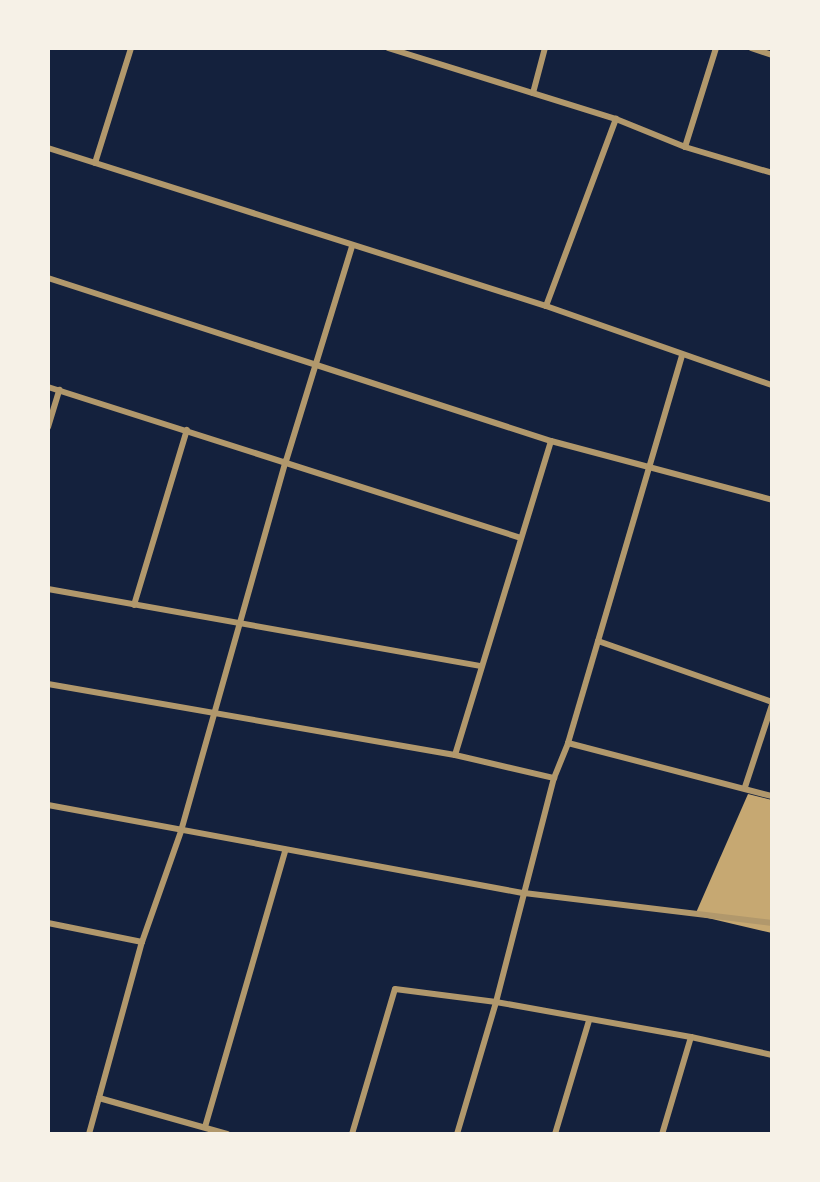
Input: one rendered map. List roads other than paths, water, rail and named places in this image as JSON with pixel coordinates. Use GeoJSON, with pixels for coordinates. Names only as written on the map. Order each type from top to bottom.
{"type":"FeatureCollection","features":[{"type":"Feature","properties":{"kind":"street"},"geometry":{"type":"LineString","coordinates":[[96,163],[130,48]]}},
{"type":"Feature","properties":{"kind":"street"},"geometry":{"type":"LineString","coordinates":[[388,48],[616,119],[685,147],[772,173]]}},
{"type":"Feature","properties":{"kind":"street"},"geometry":{"type":"LineString","coordinates":[[533,93],[545,48]]}},
{"type":"Feature","properties":{"kind":"street"},"geometry":{"type":"LineString","coordinates":[[685,147],[716,48]]}},
{"type":"Feature","properties":{"kind":"street"},"geometry":{"type":"LineString","coordinates":[[752,48],[772,54]]}},
{"type":"Feature","properties":{"kind":"street"},"geometry":{"type":"LineString","coordinates":[[546,306],[616,119]]}},
{"type":"Feature","properties":{"kind":"street"},"geometry":{"type":"LineString","coordinates":[[48,148],[352,247],[546,306],[772,385]]}},
{"type":"Feature","properties":{"kind":"street"},"geometry":{"type":"LineString","coordinates":[[89,1134],[142,942],[181,831],[242,626],[286,461],[352,247]]}},
{"type":"Feature","properties":{"kind":"street"},"geometry":{"type":"LineString","coordinates":[[48,279],[314,367],[551,441],[772,500]]}},
{"type":"Feature","properties":{"kind":"street"},"geometry":{"type":"LineString","coordinates":[[457,1134],[496,1002],[554,778],[568,743],[682,355]]}},
{"type":"Feature","properties":{"kind":"street"},"geometry":{"type":"LineString","coordinates":[[48,387],[286,461],[520,538]]}},
{"type":"Feature","properties":{"kind":"street"},"geometry":{"type":"LineString","coordinates":[[48,428],[59,390]]}},
{"type":"Feature","properties":{"kind":"street"},"geometry":{"type":"LineString","coordinates":[[134,605],[187,430]]}},
{"type":"Feature","properties":{"kind":"street"},"geometry":{"type":"LineString","coordinates":[[455,755],[551,441]]}},
{"type":"Feature","properties":{"kind":"street"},"geometry":{"type":"LineString","coordinates":[[48,589],[242,626],[481,666]]}},
{"type":"Feature","properties":{"kind":"street"},"geometry":{"type":"LineString","coordinates":[[598,641],[772,704],[745,787]]}},
{"type":"Feature","properties":{"kind":"street"},"geometry":{"type":"LineString","coordinates":[[48,684],[455,755],[554,778]]}},
{"type":"Feature","properties":{"kind":"street"},"geometry":{"type":"LineString","coordinates":[[568,743],[745,787],[772,796]]}},
{"type":"Feature","properties":{"kind":"street"},"geometry":{"type":"LineString","coordinates":[[48,805],[285,851],[524,893],[772,923]]}},
{"type":"Feature","properties":{"kind":"street"},"geometry":{"type":"LineString","coordinates":[[205,1127],[285,851]]}},
{"type":"Feature","properties":{"kind":"street"},"geometry":{"type":"LineString","coordinates":[[48,923],[142,942]]}},
{"type":"Feature","properties":{"kind":"street"},"geometry":{"type":"LineString","coordinates":[[352,1134],[395,988],[496,1002],[589,1021],[692,1037],[772,1055]]}},
{"type":"Feature","properties":{"kind":"street"},"geometry":{"type":"LineString","coordinates":[[555,1134],[589,1021]]}},
{"type":"Feature","properties":{"kind":"street"},"geometry":{"type":"LineString","coordinates":[[662,1134],[692,1037]]}},
{"type":"Feature","properties":{"kind":"street"},"geometry":{"type":"LineString","coordinates":[[99,1098],[227,1134]]}}]}
